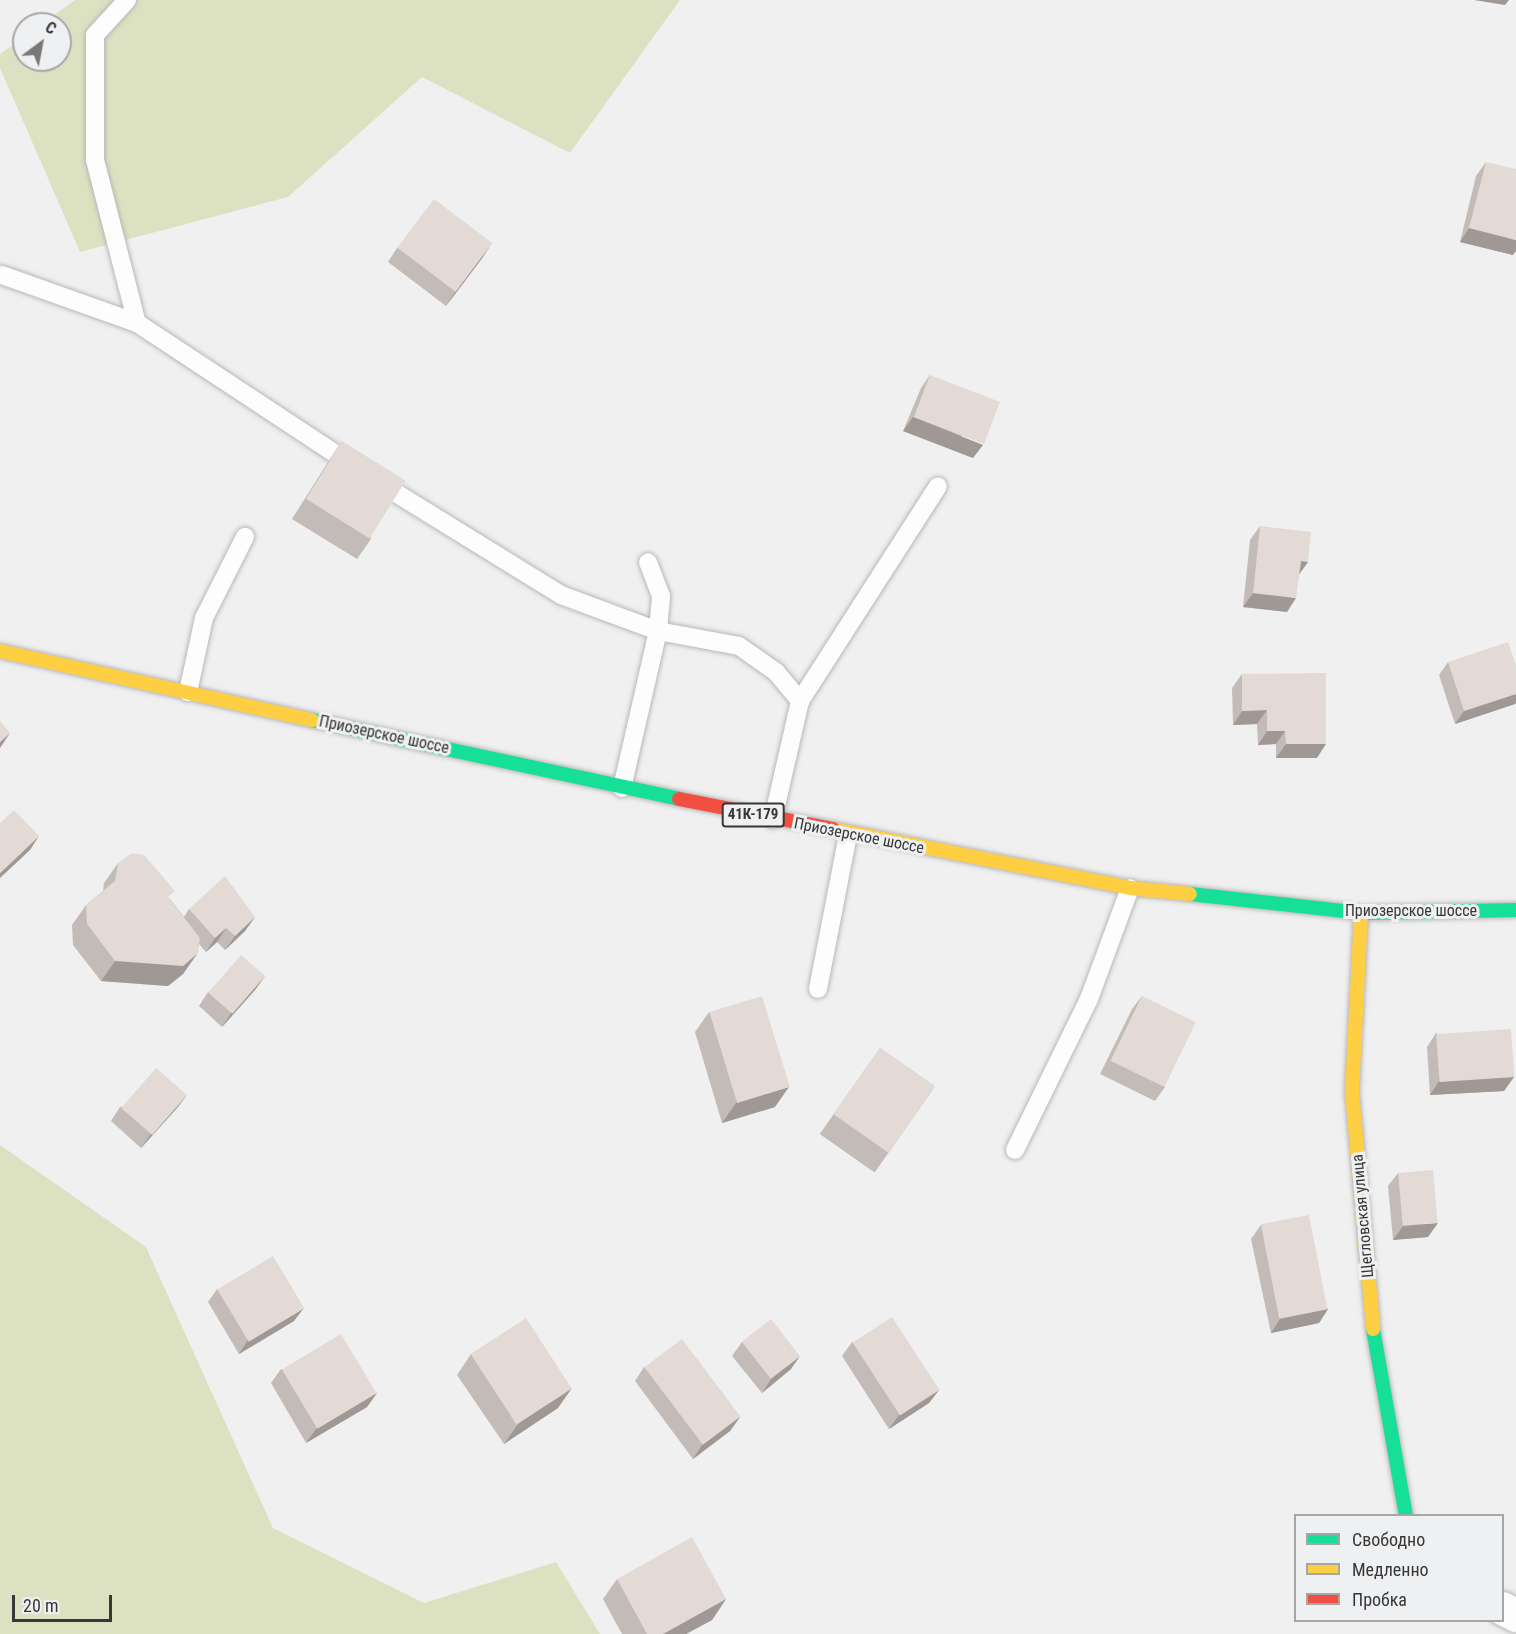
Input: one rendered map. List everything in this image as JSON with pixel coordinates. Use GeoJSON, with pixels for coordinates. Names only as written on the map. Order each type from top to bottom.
{"type":"FeatureCollection","features":[{"type":"Feature","properties":{"kind":"main road","name":"Приозерское шоссе"},"geometry":{"type":"LineString","coordinates":[[0,651],[622,788],[848,835],[1130,888],[1361,913],[1516,910]]}},
{"type":"Feature","properties":{"kind":"main road","name":"Щегловская улица"},"geometry":{"type":"LineString","coordinates":[[1361,913],[1352,1092],[1377,1372],[1406,1514]]}},
{"type":"Feature","properties":{"kind":"lane"},"geometry":{"type":"LineString","coordinates":[[127,0],[95,34],[95,160],[137,323]]}},
{"type":"Feature","properties":{"kind":"lane"},"geometry":{"type":"LineString","coordinates":[[2,275],[137,323],[430,517],[561,595],[658,631],[739,646],[776,672],[800,701]]}},
{"type":"Feature","properties":{"kind":"lane"},"geometry":{"type":"LineString","coordinates":[[773,819],[800,701],[938,486]]}},
{"type":"Feature","properties":{"kind":"lane"},"geometry":{"type":"LineString","coordinates":[[188,692],[204,618],[245,537]]}},
{"type":"Feature","properties":{"kind":"lane"},"geometry":{"type":"LineString","coordinates":[[622,788],[658,631],[661,596],[648,562]]}},
{"type":"Feature","properties":{"kind":"lane"},"geometry":{"type":"LineString","coordinates":[[818,989],[848,835]]}},
{"type":"Feature","properties":{"kind":"lane"},"geometry":{"type":"LineString","coordinates":[[1015,1150],[1089,999],[1130,888]]}},
{"type":"Feature","properties":{"kind":"green space"},"geometry":{"type":"Polygon","coordinates":[[[75,0],[680,0],[570,153],[422,77],[288,197],[80,252],[0,68],[0,54],[12,46],[12,72],[72,72],[72,12],[58,12],[75,0]]]}},
{"type":"Feature","properties":{"kind":"green space"},"geometry":{"type":"Polygon","coordinates":[[[0,1145],[146,1247],[273,1528],[424,1603],[556,1562],[600,1634],[0,1634],[0,1145]]]}},
{"type":"Feature","properties":{"kind":"building"},"geometry":{"type":"Polygon","coordinates":[[[1486,162],[1516,169],[1516,240],[1469,228],[1486,162]]]}},
{"type":"Feature","properties":{"kind":"building"},"geometry":{"type":"Polygon","coordinates":[[[434,199],[492,243],[456,292],[397,248],[434,199]]]}},
{"type":"Feature","properties":{"kind":"building"},"geometry":{"type":"Polygon","coordinates":[[[930,375],[1000,402],[984,444],[914,417],[930,375]]]}},
{"type":"Feature","properties":{"kind":"building"},"geometry":{"type":"Polygon","coordinates":[[[342,441],[406,481],[370,538],[306,499],[342,441]]]}},
{"type":"Feature","properties":{"kind":"building"},"geometry":{"type":"Polygon","coordinates":[[[1260,526],[1311,532],[1308,562],[1301,561],[1296,598],[1253,593],[1260,526]]]}},
{"type":"Feature","properties":{"kind":"building"},"geometry":{"type":"Polygon","coordinates":[[[1508,642],[1516,665],[1516,694],[1464,711],[1448,662],[1508,642]]]}},
{"type":"Feature","properties":{"kind":"building"},"geometry":{"type":"Polygon","coordinates":[[[1326,673],[1326,744],[1286,744],[1285,731],[1267,731],[1267,710],[1242,711],[1242,674],[1326,673]]]}},
{"type":"Feature","properties":{"kind":"building"},"geometry":{"type":"Polygon","coordinates":[[[0,721],[10,733],[0,742],[0,721]]]}},
{"type":"Feature","properties":{"kind":"building"},"geometry":{"type":"Polygon","coordinates":[[[14,810],[39,836],[0,873],[0,823],[14,810]]]}},
{"type":"Feature","properties":{"kind":"building"},"geometry":{"type":"Polygon","coordinates":[[[132,853],[144,855],[175,891],[168,897],[200,938],[197,954],[183,966],[115,961],[87,924],[86,905],[115,881],[118,863],[132,853]]]}},
{"type":"Feature","properties":{"kind":"building"},"geometry":{"type":"Polygon","coordinates":[[[225,876],[255,917],[235,936],[226,928],[215,938],[189,909],[225,876]]]}},
{"type":"Feature","properties":{"kind":"building"},"geometry":{"type":"Polygon","coordinates":[[[241,955],[265,976],[232,1014],[208,993],[241,955]]]}},
{"type":"Feature","properties":{"kind":"building"},"geometry":{"type":"Polygon","coordinates":[[[762,996],[790,1087],[737,1103],[709,1012],[762,996]]]}},
{"type":"Feature","properties":{"kind":"building"},"geometry":{"type":"Polygon","coordinates":[[[1142,996],[1196,1022],[1164,1087],[1110,1061],[1142,996]]]}},
{"type":"Feature","properties":{"kind":"building"},"geometry":{"type":"Polygon","coordinates":[[[1511,1029],[1514,1077],[1440,1082],[1436,1034],[1511,1029]]]}},
{"type":"Feature","properties":{"kind":"building"},"geometry":{"type":"Polygon","coordinates":[[[880,1048],[935,1086],[888,1153],[834,1114],[880,1048]]]}},
{"type":"Feature","properties":{"kind":"building"},"geometry":{"type":"Polygon","coordinates":[[[156,1068],[187,1095],[152,1135],[121,1108],[156,1068]]]}},
{"type":"Feature","properties":{"kind":"building"},"geometry":{"type":"Polygon","coordinates":[[[1433,1170],[1438,1223],[1403,1226],[1398,1173],[1433,1170]]]}},
{"type":"Feature","properties":{"kind":"building"},"geometry":{"type":"Polygon","coordinates":[[[1309,1215],[1327,1309],[1279,1319],[1261,1224],[1309,1215]]]}},
{"type":"Feature","properties":{"kind":"building"},"geometry":{"type":"Polygon","coordinates":[[[273,1256],[304,1308],[249,1342],[217,1289],[273,1256]]]}},
{"type":"Feature","properties":{"kind":"building"},"geometry":{"type":"Polygon","coordinates":[[[892,1317],[939,1390],[900,1416],[853,1343],[892,1317]]]}},
{"type":"Feature","properties":{"kind":"building"},"geometry":{"type":"Polygon","coordinates":[[[526,1318],[572,1388],[516,1424],[471,1354],[526,1318]]]}},
{"type":"Feature","properties":{"kind":"building"},"geometry":{"type":"Polygon","coordinates":[[[771,1319],[800,1356],[771,1379],[742,1342],[771,1319]]]}},
{"type":"Feature","properties":{"kind":"building"},"geometry":{"type":"Polygon","coordinates":[[[341,1334],[377,1393],[317,1429],[282,1370],[341,1334]]]}},
{"type":"Feature","properties":{"kind":"building"},"geometry":{"type":"Polygon","coordinates":[[[682,1339],[740,1416],[703,1445],[644,1367],[682,1339]]]}},
{"type":"Feature","properties":{"kind":"building"},"geometry":{"type":"Polygon","coordinates":[[[692,1537],[726,1599],[663,1634],[647,1634],[617,1579],[692,1537]]]}},
{"type":"Feature","properties":{"kind":"traffic: fast"},"geometry":{"type":"LineString","coordinates":[[312,720],[679,799]]}},
{"type":"Feature","properties":{"kind":"traffic: fast"},"geometry":{"type":"LineString","coordinates":[[1190,894],[1361,913],[1516,910]]}},
{"type":"Feature","properties":{"kind":"traffic: fast"},"geometry":{"type":"LineString","coordinates":[[1373,1329],[1406,1514]]}},
{"type":"Feature","properties":{"kind":"traffic: slow"},"geometry":{"type":"LineString","coordinates":[[0,651],[312,720]]}},
{"type":"Feature","properties":{"kind":"traffic: slow"},"geometry":{"type":"LineString","coordinates":[[833,829],[1130,888],[1190,894]]}},
{"type":"Feature","properties":{"kind":"traffic: slow"},"geometry":{"type":"LineString","coordinates":[[1361,913],[1352,1092],[1373,1329]]}},
{"type":"Feature","properties":{"kind":"traffic: jam"},"geometry":{"type":"LineString","coordinates":[[679,799],[833,829]]}}]}
